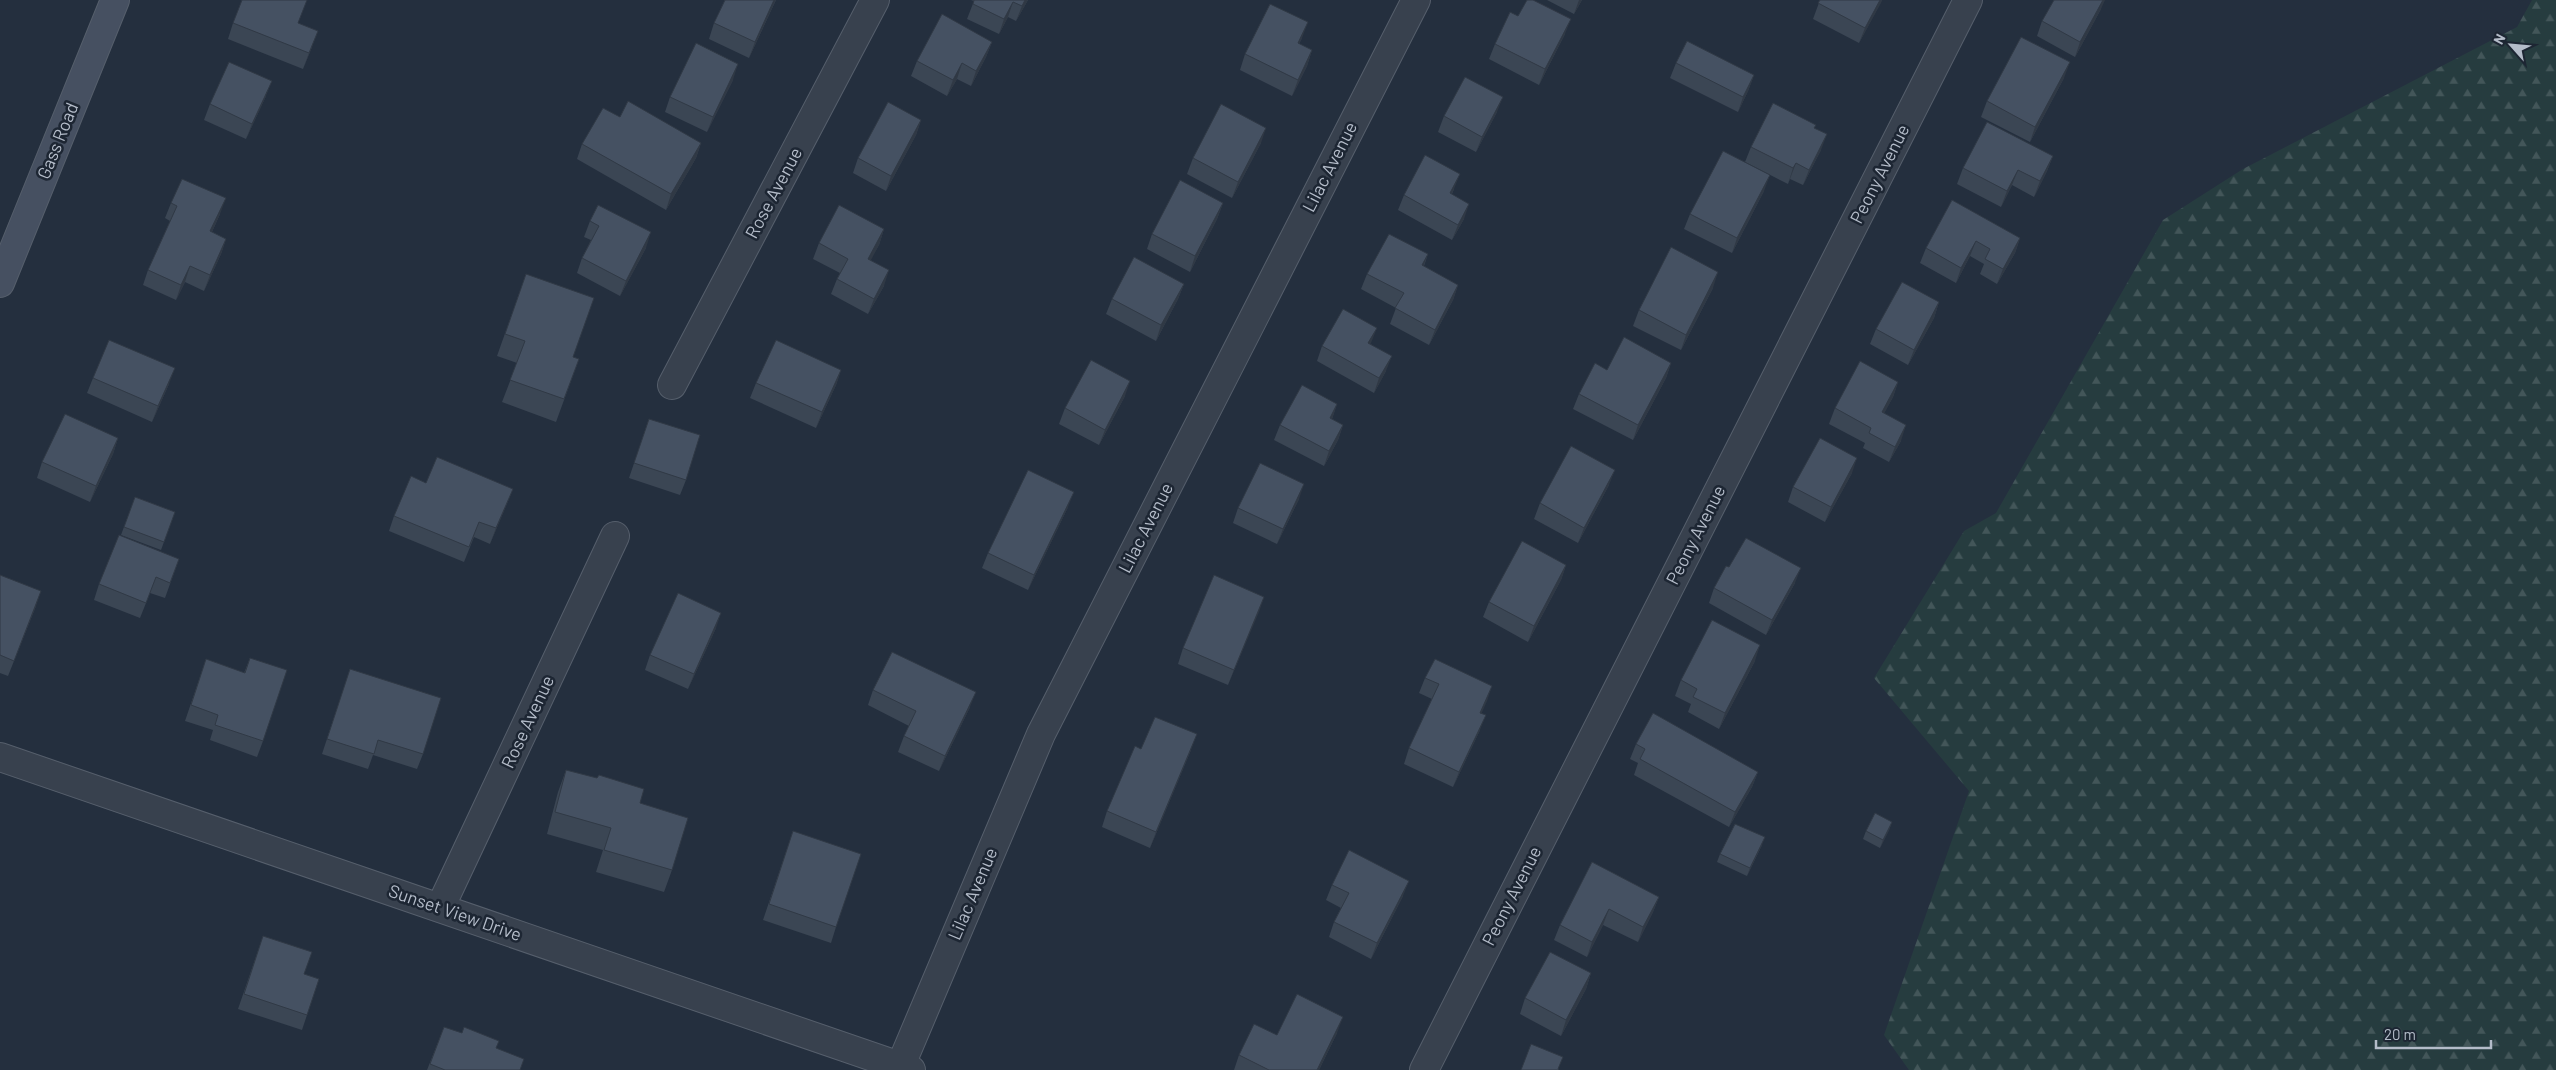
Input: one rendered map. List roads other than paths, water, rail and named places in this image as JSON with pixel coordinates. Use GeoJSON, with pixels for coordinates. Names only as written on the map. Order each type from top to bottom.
{"type":"FeatureCollection","features":[{"type":"Feature","properties":{"kind":"street","name":"Rose Avenue"},"geometry":{"type":"LineString","coordinates":[[672,385],[875,0]]}},
{"type":"Feature","properties":{"kind":"street","name":"Lilac Avenue"},"geometry":{"type":"LineString","coordinates":[[905,1068],[1041,734],[1416,0]]}},
{"type":"Feature","properties":{"kind":"street","name":"Peony Avenue"},"geometry":{"type":"LineString","coordinates":[[1424,1070],[1968,0]]}},
{"type":"Feature","properties":{"kind":"street","name":"Gass Road"},"geometry":{"type":"LineString","coordinates":[[0,283],[113,1]]}},
{"type":"Feature","properties":{"kind":"street","name":"Rose Avenue"},"geometry":{"type":"LineString","coordinates":[[440,908],[615,536]]}},
{"type":"Feature","properties":{"kind":"street","name":"Sunset View Drive"},"geometry":{"type":"LineString","coordinates":[[0,757],[905,1068]]}}]}
